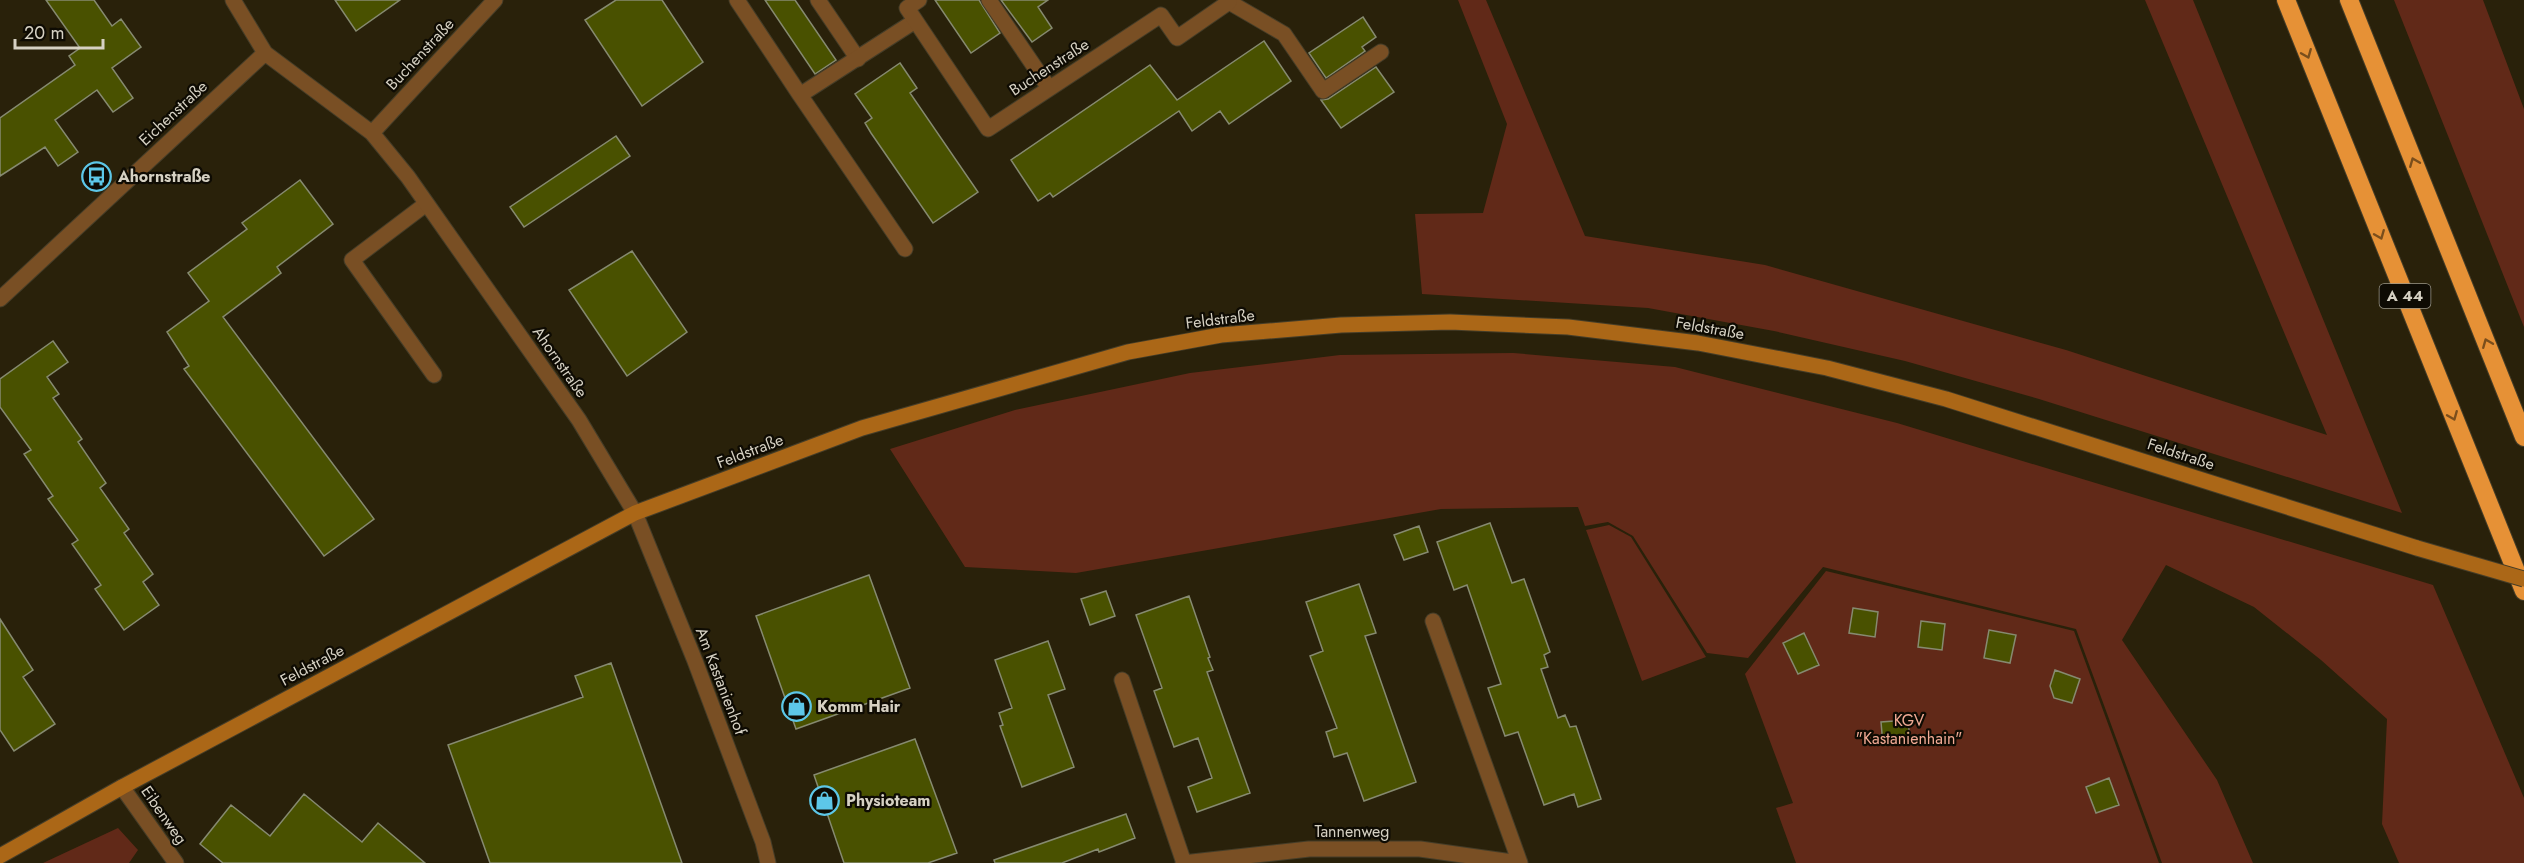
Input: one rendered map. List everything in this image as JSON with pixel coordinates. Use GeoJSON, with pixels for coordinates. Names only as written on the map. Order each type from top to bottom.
{"type":"FeatureCollection","features":[{"type":"Feature","properties":{"kind":"highway","name":"A 44"},"geometry":{"type":"LineString","coordinates":[[2286,0],[2524,591]]}},
{"type":"Feature","properties":{"kind":"highway"},"geometry":{"type":"LineString","coordinates":[[2349,0],[2524,437]]}},
{"type":"Feature","properties":{"kind":"main road","name":"Feldstraße"},"geometry":{"type":"LineString","coordinates":[[0,856],[122,787],[635,513],[861,428],[1128,352],[1221,335],[1341,325],[1450,322],[1569,327],[1686,341],[1827,368],[1946,399],[2417,548],[2524,579]]}},
{"type":"Feature","properties":{"kind":"street","name":"Ahornstraße"},"geometry":{"type":"LineString","coordinates":[[233,0],[265,53],[372,133],[408,177],[579,420],[635,513]]}},
{"type":"Feature","properties":{"kind":"street","name":"Buchenstraße"},"geometry":{"type":"LineString","coordinates":[[372,133],[495,0]]}},
{"type":"Feature","properties":{"kind":"street"},"geometry":{"type":"LineString","coordinates":[[737,0],[905,249]]}},
{"type":"Feature","properties":{"kind":"street"},"geometry":{"type":"LineString","coordinates":[[818,0],[858,59]]}},
{"type":"Feature","properties":{"kind":"street"},"geometry":{"type":"LineString","coordinates":[[800,95],[915,21],[907,8],[919,0]]}},
{"type":"Feature","properties":{"kind":"street"},"geometry":{"type":"LineString","coordinates":[[989,0],[1049,88]]}},
{"type":"Feature","properties":{"kind":"street","name":"Buchenstraße"},"geometry":{"type":"LineString","coordinates":[[915,21],[988,129],[1161,15],[1177,38],[1228,1]]}},
{"type":"Feature","properties":{"kind":"street"},"geometry":{"type":"LineString","coordinates":[[1228,1],[1284,34],[1323,91],[1381,52]]}},
{"type":"Feature","properties":{"kind":"street","name":"Eichenstraße"},"geometry":{"type":"LineString","coordinates":[[0,299],[265,53]]}},
{"type":"Feature","properties":{"kind":"street"},"geometry":{"type":"LineString","coordinates":[[426,204],[352,260],[434,375]]}},
{"type":"Feature","properties":{"kind":"street","name":"Am Kastanienhof"},"geometry":{"type":"LineString","coordinates":[[635,513],[699,672],[763,842],[768,863]]}},
{"type":"Feature","properties":{"kind":"street","name":"Tannenweg"},"geometry":{"type":"LineString","coordinates":[[1122,680],[1183,863],[1320,849],[1419,849],[1520,863],[1433,621]]}},
{"type":"Feature","properties":{"kind":"street","name":"Eibenweg"},"geometry":{"type":"LineString","coordinates":[[122,787],[176,863]]}},
{"type":"Feature","properties":{"kind":"green space"},"geometry":{"type":"Polygon","coordinates":[[[1458,0],[1486,0],[1585,236],[1765,265],[2066,350],[2327,435],[2145,0],[2193,0],[2402,513],[2039,399],[1905,361],[1774,331],[1648,308],[1422,294],[1415,214],[1483,213],[1507,124],[1458,0]]]}},
{"type":"Feature","properties":{"kind":"green space"},"geometry":{"type":"Polygon","coordinates":[[[2394,0],[2483,0],[2524,109],[2524,327],[2394,0]]]}},
{"type":"Feature","properties":{"kind":"green space"},"geometry":{"type":"Polygon","coordinates":[[[1513,353],[1675,367],[1897,423],[2433,585],[2524,798],[2524,863],[2399,863],[2382,824],[2387,719],[2321,660],[2254,607],[2166,565],[2122,640],[2217,780],[2253,863],[2162,863],[2076,629],[1823,567],[1748,658],[1707,653],[1633,536],[1608,522],[1585,526],[1578,507],[1441,509],[1076,573],[965,567],[890,449],[1015,410],[1190,373],[1340,355],[1513,353]]]}},
{"type":"Feature","properties":{"kind":"green space"},"geometry":{"type":"Polygon","coordinates":[[[1609,525],[1631,537],[1706,657],[1642,681],[1586,530],[1609,525]]]}},
{"type":"Feature","properties":{"kind":"green space","name":"KGV \"Kastanienhain\""},"geometry":{"type":"Polygon","coordinates":[[[1826,571],[2074,631],[2159,863],[1796,863],[1776,808],[1793,803],[1745,674],[1826,571]]]}},
{"type":"Feature","properties":{"kind":"green space"},"geometry":{"type":"Polygon","coordinates":[[[118,828],[138,850],[129,863],[43,863],[118,828]]]}},
{"type":"Feature","properties":{"kind":"building"},"geometry":{"type":"Polygon","coordinates":[[[46,0],[94,0],[112,26],[121,19],[141,47],[112,68],[133,98],[113,112],[97,90],[55,120],[78,152],[58,166],[45,147],[0,176],[0,118],[75,65],[69,56],[80,48],[46,0]]]}},
{"type":"Feature","properties":{"kind":"building"},"geometry":{"type":"Polygon","coordinates":[[[335,0],[400,0],[356,31],[335,0]]]}},
{"type":"Feature","properties":{"kind":"building"},"geometry":{"type":"Polygon","coordinates":[[[616,0],[662,0],[703,62],[642,106],[585,20],[616,0]]]}},
{"type":"Feature","properties":{"kind":"building"},"geometry":{"type":"Polygon","coordinates":[[[765,0],[795,0],[836,60],[815,74],[765,0]]]}},
{"type":"Feature","properties":{"kind":"building"},"geometry":{"type":"Polygon","coordinates":[[[935,0],[979,0],[1000,33],[971,53],[935,0]]]}},
{"type":"Feature","properties":{"kind":"building"},"geometry":{"type":"Polygon","coordinates":[[[1001,0],[1048,0],[1038,7],[1052,28],[1032,42],[1001,0]]]}},
{"type":"Feature","properties":{"kind":"building"},"geometry":{"type":"Polygon","coordinates":[[[1363,17],[1376,37],[1362,47],[1365,51],[1326,78],[1309,53],[1363,17]]]}},
{"type":"Feature","properties":{"kind":"building"},"geometry":{"type":"Polygon","coordinates":[[[1264,41],[1291,81],[1229,124],[1220,111],[1192,131],[1179,111],[1053,197],[1050,193],[1038,201],[1011,160],[1150,65],[1177,100],[1264,41]]]}},
{"type":"Feature","properties":{"kind":"building"},"geometry":{"type":"Polygon","coordinates":[[[900,63],[917,88],[910,93],[978,192],[933,223],[871,133],[865,123],[872,118],[855,94],[900,63]]]}},
{"type":"Feature","properties":{"kind":"building"},"geometry":{"type":"Polygon","coordinates":[[[1376,67],[1394,92],[1341,128],[1321,100],[1328,99],[1376,67]]]}},
{"type":"Feature","properties":{"kind":"building"},"geometry":{"type":"Polygon","coordinates":[[[616,136],[630,156],[524,227],[510,207],[616,136]]]}},
{"type":"Feature","properties":{"kind":"building"},"geometry":{"type":"Polygon","coordinates":[[[300,180],[333,224],[277,267],[281,273],[223,317],[374,519],[324,556],[184,369],[189,366],[167,332],[209,301],[188,273],[247,229],[242,223],[300,180]]]}},
{"type":"Feature","properties":{"kind":"building"},"geometry":{"type":"Polygon","coordinates":[[[632,251],[687,332],[627,376],[569,290],[632,251]]]}},
{"type":"Feature","properties":{"kind":"building"},"geometry":{"type":"Polygon","coordinates":[[[53,341],[68,362],[47,377],[59,394],[53,398],[82,439],[78,442],[106,483],[100,488],[129,529],[124,533],[153,574],[143,582],[159,605],[124,630],[95,589],[101,585],[72,544],[78,540],[48,499],[53,496],[24,454],[31,450],[0,407],[0,379],[53,341]]]}},
{"type":"Feature","properties":{"kind":"building"},"geometry":{"type":"Polygon","coordinates":[[[1490,523],[1512,583],[1524,579],[1550,652],[1544,655],[1548,667],[1541,669],[1558,718],[1565,715],[1570,727],[1576,726],[1601,799],[1578,807],[1574,794],[1544,805],[1518,732],[1505,736],[1488,688],[1501,684],[1467,585],[1454,590],[1437,542],[1490,523]]]}},
{"type":"Feature","properties":{"kind":"building"},"geometry":{"type":"Polygon","coordinates":[[[1419,526],[1428,552],[1404,560],[1394,535],[1419,526]]]}},
{"type":"Feature","properties":{"kind":"building"},"geometry":{"type":"Polygon","coordinates":[[[869,575],[910,688],[796,729],[756,616],[869,575]]]}},
{"type":"Feature","properties":{"kind":"building"},"geometry":{"type":"Polygon","coordinates":[[[1359,584],[1376,633],[1365,636],[1416,782],[1364,801],[1347,753],[1334,757],[1326,732],[1337,728],[1310,656],[1323,651],[1306,602],[1359,584]]]}},
{"type":"Feature","properties":{"kind":"building"},"geometry":{"type":"Polygon","coordinates":[[[1106,591],[1115,616],[1090,625],[1081,599],[1106,591]]]}},
{"type":"Feature","properties":{"kind":"building"},"geometry":{"type":"Polygon","coordinates":[[[1189,596],[1210,657],[1208,658],[1213,670],[1207,672],[1250,793],[1197,812],[1188,787],[1212,778],[1198,738],[1174,747],[1154,691],[1162,688],[1136,615],[1189,596]]]}},
{"type":"Feature","properties":{"kind":"building"},"geometry":{"type":"Polygon","coordinates":[[[1853,608],[1878,612],[1875,637],[1849,633],[1853,608]]]}},
{"type":"Feature","properties":{"kind":"building"},"geometry":{"type":"Polygon","coordinates":[[[0,619],[33,670],[23,677],[55,724],[14,751],[0,730],[0,619]]]}},
{"type":"Feature","properties":{"kind":"building"},"geometry":{"type":"Polygon","coordinates":[[[1921,621],[1945,624],[1942,650],[1918,647],[1921,621]]]}},
{"type":"Feature","properties":{"kind":"building"},"geometry":{"type":"Polygon","coordinates":[[[1989,630],[2016,635],[2010,663],[1984,658],[1989,630]]]}},
{"type":"Feature","properties":{"kind":"building"},"geometry":{"type":"Polygon","coordinates":[[[1804,633],[1819,665],[1798,674],[1783,643],[1804,633]]]}},
{"type":"Feature","properties":{"kind":"building"},"geometry":{"type":"Polygon","coordinates":[[[1048,641],[1065,689],[1048,695],[1074,767],[1022,787],[1000,726],[1003,725],[999,713],[1012,708],[995,660],[1048,641]]]}},
{"type":"Feature","properties":{"kind":"building"},"geometry":{"type":"Polygon","coordinates":[[[611,663],[682,863],[490,863],[448,745],[583,697],[575,676],[611,663]]]}},
{"type":"Feature","properties":{"kind":"building"},"geometry":{"type":"Polygon","coordinates":[[[2055,670],[2080,679],[2072,703],[2054,698],[2050,686],[2055,670]]]}},
{"type":"Feature","properties":{"kind":"building"},"geometry":{"type":"Polygon","coordinates":[[[1908,720],[1910,742],[1883,745],[1881,722],[1908,720]]]}},
{"type":"Feature","properties":{"kind":"building"},"geometry":{"type":"Polygon","coordinates":[[[915,739],[957,853],[928,863],[844,863],[814,775],[915,739]]]}},
{"type":"Feature","properties":{"kind":"building"},"geometry":{"type":"Polygon","coordinates":[[[2109,778],[2119,805],[2096,813],[2086,787],[2109,778]]]}},
{"type":"Feature","properties":{"kind":"building"},"geometry":{"type":"Polygon","coordinates":[[[304,794],[362,842],[378,823],[425,863],[223,863],[200,844],[231,805],[270,836],[304,794]]]}},
{"type":"Feature","properties":{"kind":"building"},"geometry":{"type":"Polygon","coordinates":[[[1126,814],[1135,838],[1099,852],[1098,849],[1062,863],[995,863],[994,860],[1126,814]]]}},
{"type":"Feature","properties":{"kind":"place","name":"Ahornstraße"},"geometry":{"type":"Point","coordinates":[97,176]}},
{"type":"Feature","properties":{"kind":"place","name":"Komm Hair"},"geometry":{"type":"Point","coordinates":[796,706]}},
{"type":"Feature","properties":{"kind":"place","name":"Physioteam"},"geometry":{"type":"Point","coordinates":[825,800]}}]}
